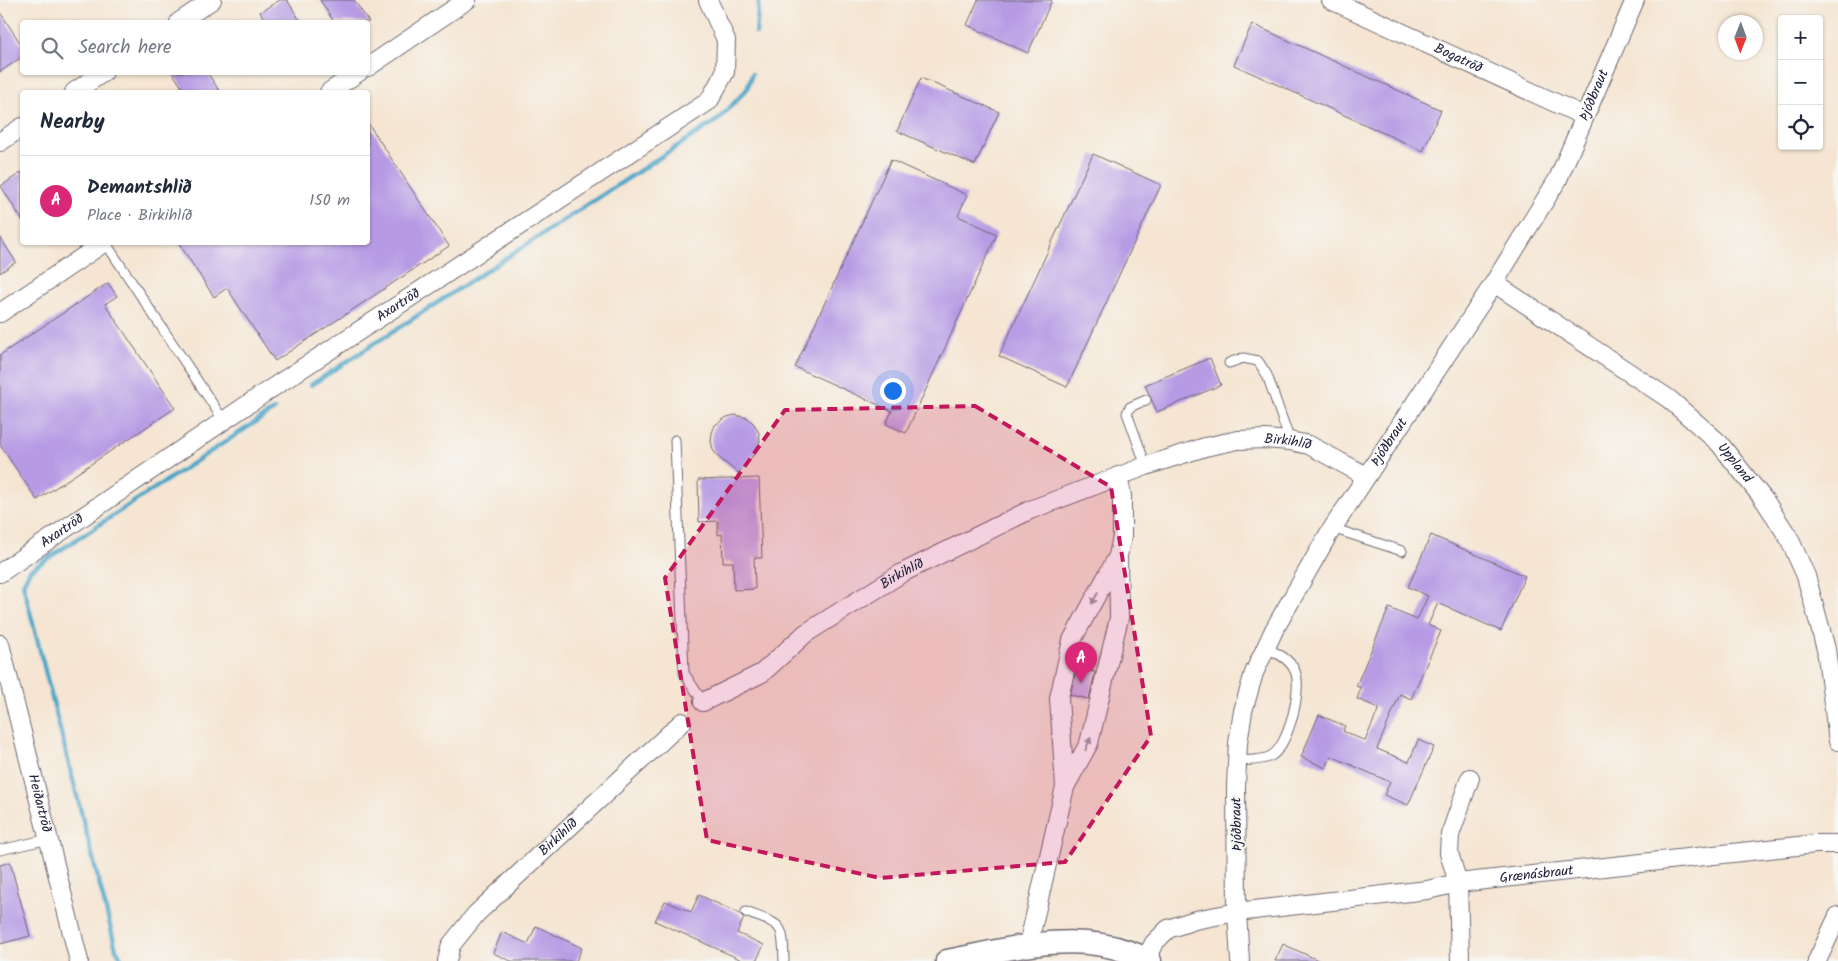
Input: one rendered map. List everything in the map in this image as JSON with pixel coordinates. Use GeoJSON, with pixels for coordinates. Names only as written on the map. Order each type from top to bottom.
{"type":"FeatureCollection","features":[{"type":"Feature","properties":{"kind":"street"},"geometry":{"type":"LineString","coordinates":[[181,20],[212,0]]}},
{"type":"Feature","properties":{"kind":"street"},"geometry":{"type":"LineString","coordinates":[[370,65],[467,0]]}},
{"type":"Feature","properties":{"kind":"street","name":"Axartröð"},"geometry":{"type":"LineString","coordinates":[[0,573],[224,421],[709,102],[725,72],[726,40],[708,0]]}},
{"type":"Feature","properties":{"kind":"street","name":"Bogatröð"},"geometry":{"type":"LineString","coordinates":[[1331,0],[1584,116]]}},
{"type":"Feature","properties":{"kind":"street","name":"Þjóðbraut"},"geometry":{"type":"LineString","coordinates":[[1237,912],[1237,761],[1243,711],[1254,673],[1274,630],[1332,528],[1494,283],[1558,179],[1636,0]]}},
{"type":"Feature","properties":{"kind":"street"},"geometry":{"type":"LineString","coordinates":[[77,90],[100,75]]}},
{"type":"Feature","properties":{"kind":"street"},"geometry":{"type":"LineString","coordinates":[[332,90],[354,75]]}},
{"type":"Feature","properties":{"kind":"street"},"geometry":{"type":"LineString","coordinates":[[0,142],[20,127]]}},
{"type":"Feature","properties":{"kind":"street"},"geometry":{"type":"LineString","coordinates":[[0,313],[101,245]]}},
{"type":"Feature","properties":{"kind":"street","name":"Uppland"},"geometry":{"type":"LineString","coordinates":[[1494,283],[1668,400],[1719,443],[1765,501],[1789,538],[1806,576],[1826,649],[1838,741]]}},
{"type":"Feature","properties":{"kind":"street","name":"Birkihlíð"},"geometry":{"type":"LineString","coordinates":[[703,702],[762,672],[806,633],[902,573],[1030,510],[1146,466],[1205,447],[1238,440],[1290,440],[1309,445],[1366,476]]}},
{"type":"Feature","properties":{"kind":"street"},"geometry":{"type":"LineString","coordinates":[[1028,946],[1065,787],[1090,743],[1119,618],[1118,556],[1122,536],[1122,495],[1118,476]]}},
{"type":"Feature","properties":{"kind":"street"},"geometry":{"type":"LineString","coordinates":[[1065,787],[1059,698],[1068,656],[1072,640],[1118,556]]}},
{"type":"Feature","properties":{"kind":"street","name":"Heiðartröð"},"geometry":{"type":"LineString","coordinates":[[0,644],[79,961]]}},
{"type":"Feature","properties":{"kind":"street","name":"Birkihlíð"},"geometry":{"type":"LineString","coordinates":[[447,961],[451,945],[476,914],[682,722]]}},
{"type":"Feature","properties":{"kind":"street"},"geometry":{"type":"LineString","coordinates":[[1460,961],[1458,883],[1450,853],[1450,835],[1470,778]]}},
{"type":"Feature","properties":{"kind":"street","name":"Grænásbraut"},"geometry":{"type":"LineString","coordinates":[[947,961],[1028,946],[1080,942],[1116,948],[1148,960],[1154,943],[1168,929],[1195,920],[1237,912],[1427,890],[1458,883],[1815,844],[1838,844]]}},
{"type":"Feature","properties":{"kind":"street"},"geometry":{"type":"LineString","coordinates":[[1237,912],[1240,961]]}},
{"type":"Feature","properties":{"kind":"street"},"geometry":{"type":"LineString","coordinates":[[1817,961],[1838,916]]}},
{"type":"Feature","properties":{"kind":"lane"},"geometry":{"type":"LineString","coordinates":[[107,245],[224,421]]}},
{"type":"Feature","properties":{"kind":"lane"},"geometry":{"type":"LineString","coordinates":[[1229,363],[1243,358],[1258,361],[1267,375],[1290,440]]}},
{"type":"Feature","properties":{"kind":"lane"},"geometry":{"type":"LineString","coordinates":[[1146,400],[1130,407],[1127,413],[1146,466]]}},
{"type":"Feature","properties":{"kind":"lane"},"geometry":{"type":"LineString","coordinates":[[675,440],[684,673],[703,702]]}},
{"type":"Feature","properties":{"kind":"lane"},"geometry":{"type":"LineString","coordinates":[[1332,528],[1402,551]]}},
{"type":"Feature","properties":{"kind":"lane"},"geometry":{"type":"LineString","coordinates":[[1237,761],[1262,759],[1276,752],[1282,744],[1296,706],[1298,682],[1295,670],[1290,662],[1266,648]]}},
{"type":"Feature","properties":{"kind":"lane"},"geometry":{"type":"LineString","coordinates":[[0,850],[48,839]]}},
{"type":"Feature","properties":{"kind":"lane"},"geometry":{"type":"LineString","coordinates":[[746,912],[777,924],[783,934],[784,961]]}},
{"type":"Feature","properties":{"kind":"highlighted area"},"geometry":{"type":"Polygon","coordinates":[[[975,406],[1111,487],[1151,736],[1065,862],[880,878],[707,840],[665,578],[785,410],[975,406]]]}},
{"type":"Feature","properties":{"kind":"building"},"geometry":{"type":"Polygon","coordinates":[[[280,0],[287,0],[300,20],[265,20],[260,12],[280,0]]]}},
{"type":"Feature","properties":{"kind":"building"},"geometry":{"type":"Polygon","coordinates":[[[320,0],[354,0],[368,20],[333,20],[320,0]]]}},
{"type":"Feature","properties":{"kind":"building"},"geometry":{"type":"Polygon","coordinates":[[[978,0],[1052,0],[1028,53],[967,25],[978,0]]]}},
{"type":"Feature","properties":{"kind":"building"},"geometry":{"type":"Polygon","coordinates":[[[0,12],[20,43],[20,58],[0,72],[0,12]]]}},
{"type":"Feature","properties":{"kind":"building"},"geometry":{"type":"Polygon","coordinates":[[[1252,24],[1441,110],[1423,151],[1234,65],[1252,24]]]}},
{"type":"Feature","properties":{"kind":"building"},"geometry":{"type":"Polygon","coordinates":[[[174,75],[209,75],[219,90],[184,90],[174,75]]]}},
{"type":"Feature","properties":{"kind":"building"},"geometry":{"type":"Polygon","coordinates":[[[921,78],[999,112],[975,165],[897,131],[921,78]]]}},
{"type":"Feature","properties":{"kind":"building"},"geometry":{"type":"Polygon","coordinates":[[[370,126],[449,246],[275,361],[227,288],[214,297],[180,245],[370,245],[370,126]]]}},
{"type":"Feature","properties":{"kind":"building"},"geometry":{"type":"Polygon","coordinates":[[[1093,154],[1161,185],[1067,387],[999,356],[1093,154]]]}},
{"type":"Feature","properties":{"kind":"building"},"geometry":{"type":"Polygon","coordinates":[[[891,160],[967,195],[958,216],[997,234],[906,433],[886,424],[892,411],[795,367],[891,160]]]}},
{"type":"Feature","properties":{"kind":"building"},"geometry":{"type":"Polygon","coordinates":[[[20,173],[20,217],[1,186],[20,173]]]}},
{"type":"Feature","properties":{"kind":"building"},"geometry":{"type":"Polygon","coordinates":[[[0,237],[16,262],[0,273],[0,237]]]}},
{"type":"Feature","properties":{"kind":"building"},"geometry":{"type":"Polygon","coordinates":[[[108,283],[117,296],[105,304],[175,408],[37,500],[0,445],[0,355],[108,283]]]}},
{"type":"Feature","properties":{"kind":"building"},"geometry":{"type":"Polygon","coordinates":[[[1210,358],[1221,385],[1157,412],[1145,385],[1210,358]]]}},
{"type":"Feature","properties":{"kind":"building"},"geometry":{"type":"Polygon","coordinates":[[[735,415],[748,418],[754,424],[759,433],[760,441],[756,452],[738,473],[718,457],[713,450],[711,441],[715,425],[727,417],[735,415]]]}},
{"type":"Feature","properties":{"kind":"building"},"geometry":{"type":"Polygon","coordinates":[[[759,478],[762,558],[754,558],[755,589],[734,590],[733,562],[723,562],[722,534],[718,535],[718,521],[699,522],[698,480],[759,478]]]}},
{"type":"Feature","properties":{"kind":"building"},"geometry":{"type":"Polygon","coordinates":[[[1431,535],[1525,576],[1501,631],[1438,603],[1428,625],[1441,631],[1411,699],[1400,694],[1377,749],[1409,762],[1418,740],[1434,747],[1408,805],[1384,795],[1390,782],[1331,756],[1326,768],[1301,757],[1319,715],[1345,726],[1343,731],[1365,741],[1379,708],[1357,699],[1361,688],[1356,686],[1389,608],[1417,620],[1428,596],[1408,587],[1431,535]]]}},
{"type":"Feature","properties":{"kind":"building"},"geometry":{"type":"Polygon","coordinates":[[[1077,668],[1095,672],[1089,699],[1070,695],[1077,668]]]}},
{"type":"Feature","properties":{"kind":"building"},"geometry":{"type":"Polygon","coordinates":[[[10,862],[30,936],[0,944],[0,865],[10,862]]]}},
{"type":"Feature","properties":{"kind":"building"},"geometry":{"type":"Polygon","coordinates":[[[699,895],[740,914],[744,918],[737,933],[764,945],[756,961],[744,961],[655,921],[665,901],[691,912],[699,895]]]}},
{"type":"Feature","properties":{"kind":"building"},"geometry":{"type":"Polygon","coordinates":[[[536,926],[582,948],[576,961],[511,961],[493,953],[502,932],[528,944],[536,926]]]}},
{"type":"Feature","properties":{"kind":"building"},"geometry":{"type":"Polygon","coordinates":[[[1283,944],[1320,961],[1275,961],[1283,944]]]}},
{"type":"Feature","properties":{"kind":"waterway"},"geometry":{"type":"LineString","coordinates":[[756,33],[759,0]]}},
{"type":"Feature","properties":{"kind":"waterway"},"geometry":{"type":"LineString","coordinates":[[311,385],[719,119],[747,89],[752,74]]}},
{"type":"Feature","properties":{"kind":"waterway"},"geometry":{"type":"LineString","coordinates":[[123,961],[116,949],[23,584],[30,570],[274,410]]}},
{"type":"Feature","properties":{"kind":"place","name":"Demantshlið"},"geometry":{"type":"Point","coordinates":[1081,683]}}]}
